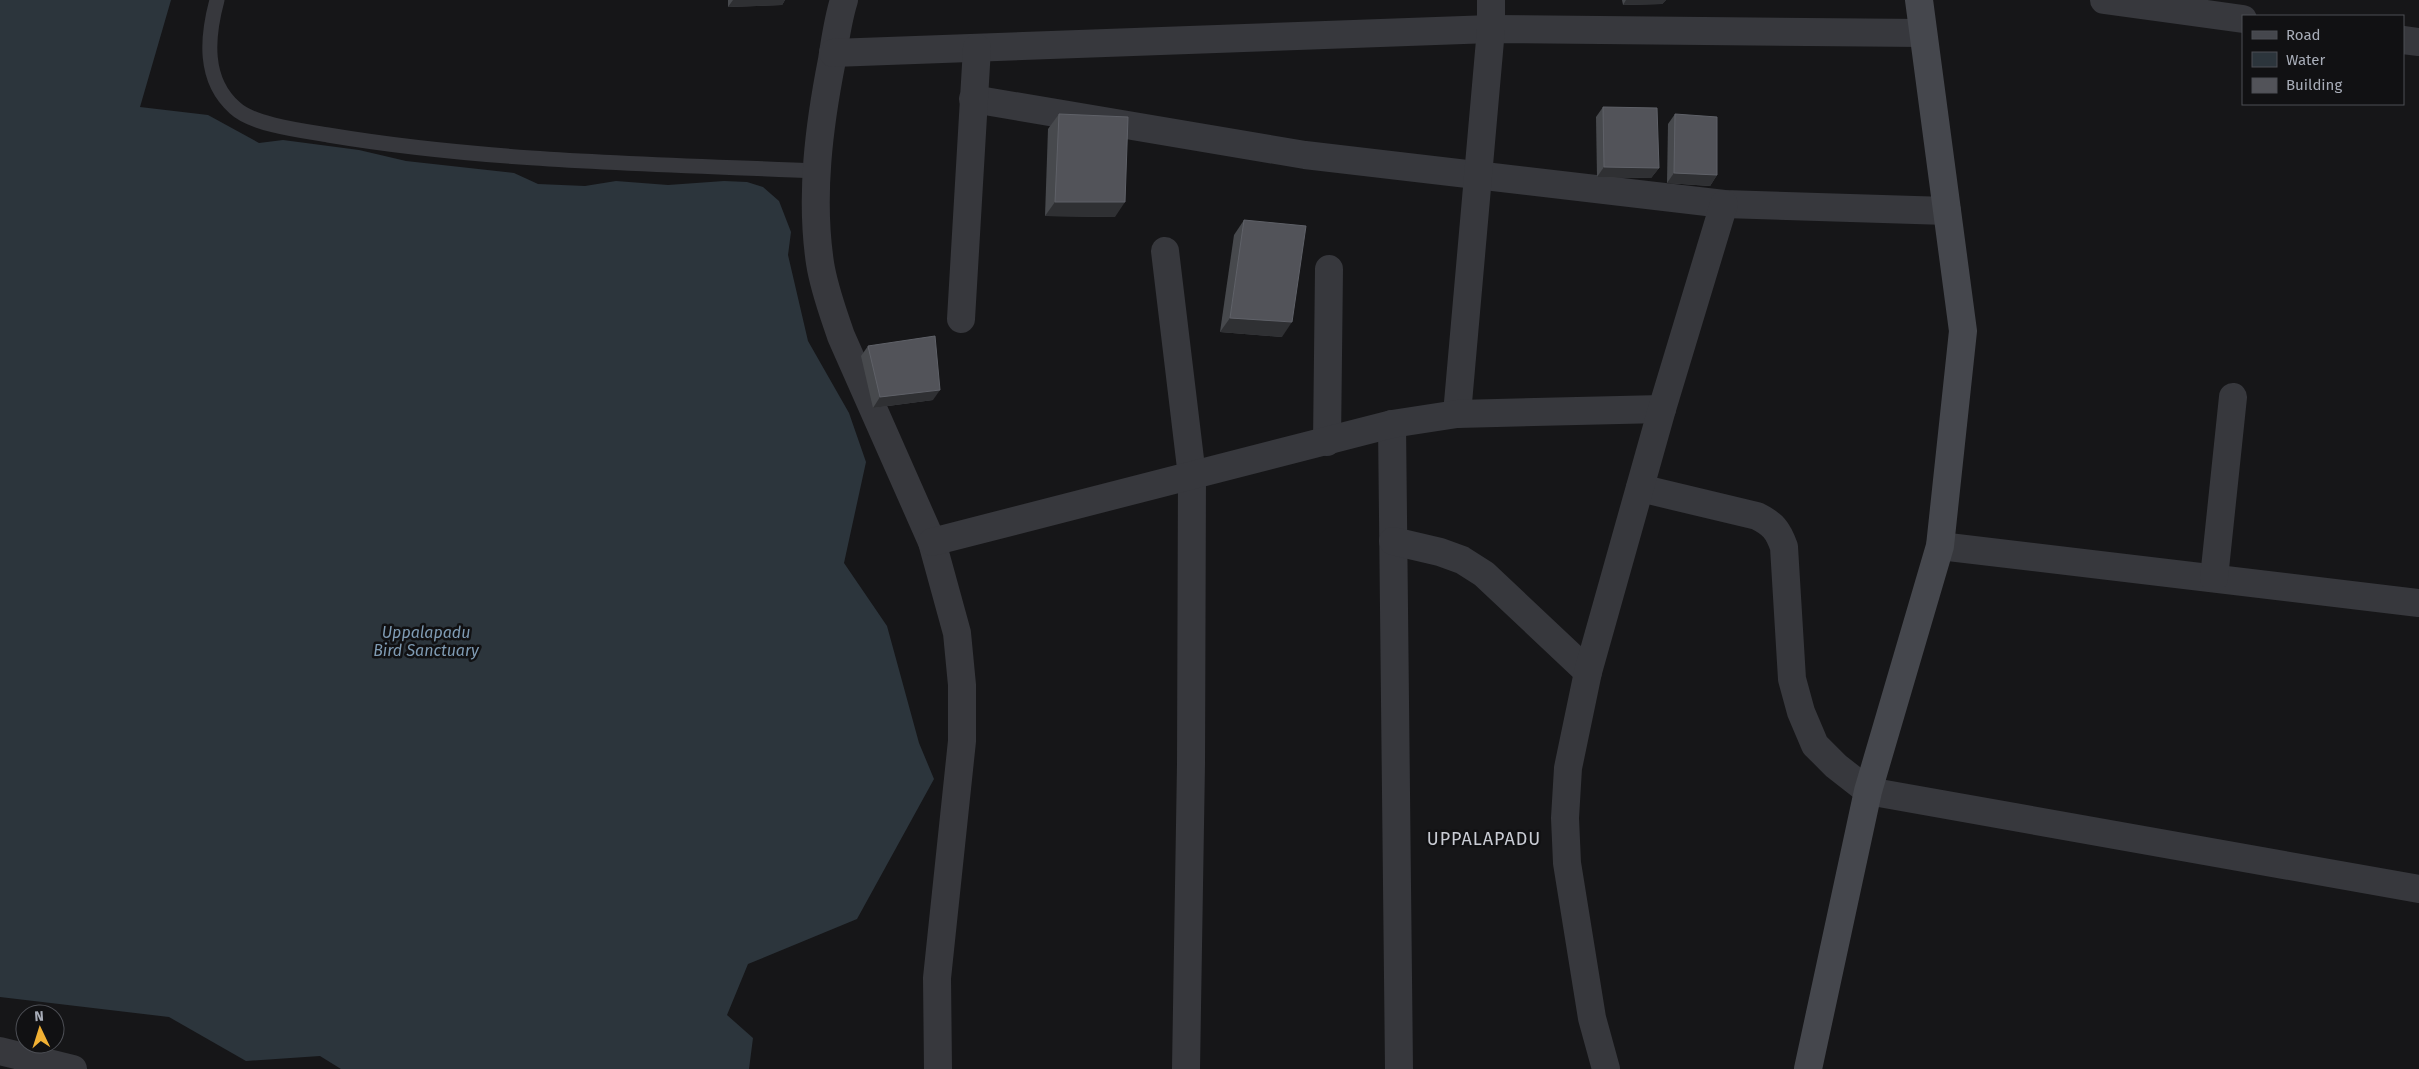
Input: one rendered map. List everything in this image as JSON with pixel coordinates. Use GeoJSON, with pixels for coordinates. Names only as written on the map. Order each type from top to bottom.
{"type":"FeatureCollection","features":[{"type":"Feature","properties":{"kind":"main road"},"geometry":{"type":"LineString","coordinates":[[1808,1069],[1868,791],[1940,546],[1963,331],[1919,0]]}},
{"type":"Feature","properties":{"kind":"street"},"geometry":{"type":"LineString","coordinates":[[844,0],[825,96],[817,171],[816,216],[820,264],[829,301],[842,336],[932,542],[957,633],[962,684],[962,741],[937,978],[938,1069]]}},
{"type":"Feature","properties":{"kind":"street"},"geometry":{"type":"LineString","coordinates":[[1458,414],[1491,29],[1491,0]]}},
{"type":"Feature","properties":{"kind":"street"},"geometry":{"type":"LineString","coordinates":[[2104,0],[2242,18]]}},
{"type":"Feature","properties":{"kind":"street"},"geometry":{"type":"LineString","coordinates":[[833,54],[1491,29],[1924,33]]}},
{"type":"Feature","properties":{"kind":"street"},"geometry":{"type":"LineString","coordinates":[[2404,40],[2419,42]]}},
{"type":"Feature","properties":{"kind":"street"},"geometry":{"type":"LineString","coordinates":[[960,319],[977,48]]}},
{"type":"Feature","properties":{"kind":"street"},"geometry":{"type":"LineString","coordinates":[[974,99],[1305,155],[1724,204],[1948,211]]}},
{"type":"Feature","properties":{"kind":"street"},"geometry":{"type":"LineString","coordinates":[[1606,1069],[1592,1018],[1566,854],[1565,818],[1568,768],[1588,672],[1662,409],[1724,204]]}},
{"type":"Feature","properties":{"kind":"street"},"geometry":{"type":"LineString","coordinates":[[1165,251],[1192,476],[1191,764],[1186,1069]]}},
{"type":"Feature","properties":{"kind":"street"},"geometry":{"type":"LineString","coordinates":[[1327,442],[1329,269]]}},
{"type":"Feature","properties":{"kind":"street"},"geometry":{"type":"LineString","coordinates":[[2214,578],[2234,397]]}},
{"type":"Feature","properties":{"kind":"street"},"geometry":{"type":"LineString","coordinates":[[932,542],[1392,424],[1458,414],[1662,409]]}},
{"type":"Feature","properties":{"kind":"street"},"geometry":{"type":"LineString","coordinates":[[1392,424],[1398,1069]]}},
{"type":"Feature","properties":{"kind":"street"},"geometry":{"type":"LineString","coordinates":[[1640,488],[1757,516],[1772,523],[1779,533],[1784,547],[1792,679],[1801,712],[1815,745],[1836,766],[1868,791],[2419,889]]}},
{"type":"Feature","properties":{"kind":"street"},"geometry":{"type":"LineString","coordinates":[[1393,541],[1440,552],[1462,560],[1484,574],[1588,672]]}},
{"type":"Feature","properties":{"kind":"street"},"geometry":{"type":"LineString","coordinates":[[1940,546],[2419,603]]}},
{"type":"Feature","properties":{"kind":"street"},"geometry":{"type":"LineString","coordinates":[[0,1051],[73,1069]]}},
{"type":"Feature","properties":{"kind":"lane"},"geometry":{"type":"LineString","coordinates":[[217,0],[212,20],[209,49],[213,75],[221,94],[236,110],[273,126],[392,145],[548,160],[817,171]]}},
{"type":"Feature","properties":{"kind":"water","name":"Uppalapadu Bird Sanctuary"},"geometry":{"type":"Polygon","coordinates":[[[0,0],[171,0],[140,107],[208,115],[259,143],[283,140],[359,150],[406,161],[514,173],[538,184],[585,186],[616,181],[668,185],[724,181],[747,182],[763,187],[779,201],[791,232],[788,255],[808,341],[849,413],[866,462],[844,563],[887,626],[919,743],[934,779],[857,919],[748,964],[727,1015],[753,1038],[749,1069],[341,1069],[320,1056],[246,1061],[169,1017],[0,997],[0,0]]]}},
{"type":"Feature","properties":{"kind":"building"},"geometry":{"type":"Polygon","coordinates":[[[1603,107],[1657,108],[1659,168],[1604,167],[1603,107]]]}},
{"type":"Feature","properties":{"kind":"building"},"geometry":{"type":"Polygon","coordinates":[[[1059,114],[1128,117],[1125,202],[1055,202],[1059,114]]]}},
{"type":"Feature","properties":{"kind":"building"},"geometry":{"type":"Polygon","coordinates":[[[1675,114],[1717,117],[1717,175],[1674,173],[1675,114]]]}},
{"type":"Feature","properties":{"kind":"building"},"geometry":{"type":"Polygon","coordinates":[[[1244,220],[1306,226],[1292,322],[1230,318],[1244,220]]]}},
{"type":"Feature","properties":{"kind":"building"},"geometry":{"type":"Polygon","coordinates":[[[935,336],[940,390],[880,397],[868,346],[935,336]]]}},
{"type":"Feature","properties":{"kind":"district","name":"UPPALAPADU"},"geometry":{"type":"Point","coordinates":[1484,839]}}]}
